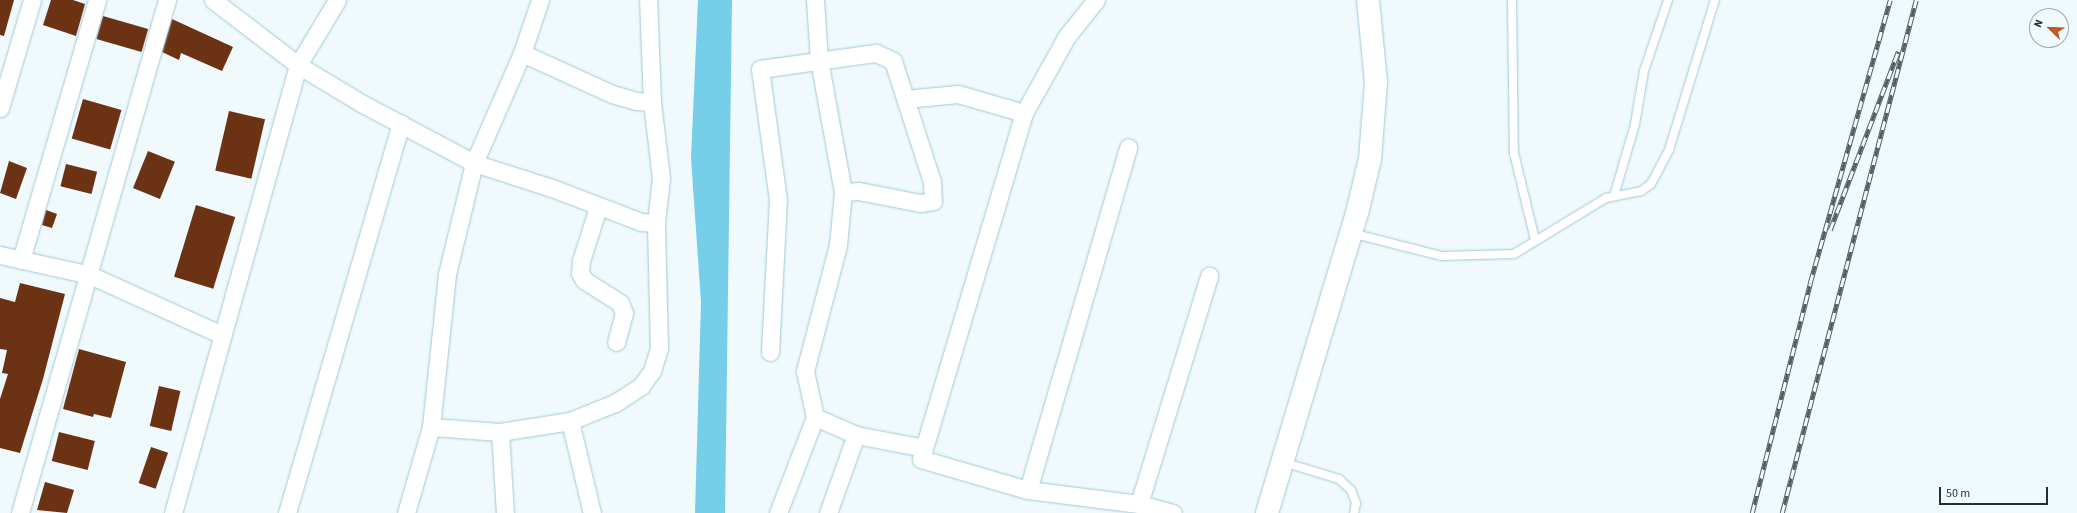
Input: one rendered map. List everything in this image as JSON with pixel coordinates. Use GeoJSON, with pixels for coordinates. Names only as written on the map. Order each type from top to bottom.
{"type":"FeatureCollection","features":[{"type":"Feature","properties":{"kind":"main road"},"geometry":{"type":"LineString","coordinates":[[1267,513],[1350,233],[1370,159],[1376,108],[1375,56],[1368,0]]}},
{"type":"Feature","properties":{"kind":"street"},"geometry":{"type":"LineString","coordinates":[[0,108],[32,0]]}},
{"type":"Feature","properties":{"kind":"street"},"geometry":{"type":"LineString","coordinates":[[21,260],[97,0]]}},
{"type":"Feature","properties":{"kind":"street"},"geometry":{"type":"LineString","coordinates":[[20,513],[90,275],[167,0]]}},
{"type":"Feature","properties":{"kind":"street"},"geometry":{"type":"LineString","coordinates":[[213,0],[298,65],[474,163],[641,222],[656,223]]}},
{"type":"Feature","properties":{"kind":"street"},"geometry":{"type":"LineString","coordinates":[[174,513],[222,335],[298,65],[337,0]]}},
{"type":"Feature","properties":{"kind":"street"},"geometry":{"type":"LineString","coordinates":[[406,513],[431,427],[447,274],[474,163],[506,85],[522,53],[540,0]]}},
{"type":"Feature","properties":{"kind":"street"},"geometry":{"type":"LineString","coordinates":[[431,427],[500,432],[570,421],[616,403],[641,386],[652,371],[659,348],[656,223],[660,178],[652,102],[648,0]]}},
{"type":"Feature","properties":{"kind":"street"},"geometry":{"type":"LineString","coordinates":[[778,513],[815,416],[805,371],[838,246],[843,192],[819,60],[815,0]]}},
{"type":"Feature","properties":{"kind":"street"},"geometry":{"type":"LineString","coordinates":[[1096,0],[1067,36],[1024,113],[921,459],[1028,490],[1139,504],[1173,513]]}},
{"type":"Feature","properties":{"kind":"street"},"geometry":{"type":"LineString","coordinates":[[522,53],[612,94],[636,101],[652,102]]}},
{"type":"Feature","properties":{"kind":"street"},"geometry":{"type":"LineString","coordinates":[[770,352],[778,200],[760,69],[876,53],[892,61],[932,182],[932,201],[920,203],[859,191],[843,192]]}},
{"type":"Feature","properties":{"kind":"street"},"geometry":{"type":"LineString","coordinates":[[905,99],[958,94],[1024,113]]}},
{"type":"Feature","properties":{"kind":"street"},"geometry":{"type":"LineString","coordinates":[[287,513],[401,123]]}},
{"type":"Feature","properties":{"kind":"street"},"geometry":{"type":"LineString","coordinates":[[1028,490],[1128,147]]}},
{"type":"Feature","properties":{"kind":"street"},"geometry":{"type":"LineString","coordinates":[[598,207],[581,260],[580,273],[584,280],[620,303],[624,313],[616,342]]}},
{"type":"Feature","properties":{"kind":"street"},"geometry":{"type":"LineString","coordinates":[[0,255],[90,275],[222,335]]}},
{"type":"Feature","properties":{"kind":"street"},"geometry":{"type":"LineString","coordinates":[[1139,504],[1209,276]]}},
{"type":"Feature","properties":{"kind":"street"},"geometry":{"type":"LineString","coordinates":[[815,416],[856,435],[924,448]]}},
{"type":"Feature","properties":{"kind":"street"},"geometry":{"type":"LineString","coordinates":[[570,421],[592,513]]}},
{"type":"Feature","properties":{"kind":"street"},"geometry":{"type":"LineString","coordinates":[[500,432],[505,513]]}},
{"type":"Feature","properties":{"kind":"street"},"geometry":{"type":"LineString","coordinates":[[828,513],[856,435]]}},
{"type":"Feature","properties":{"kind":"lane"},"geometry":{"type":"LineString","coordinates":[[1512,0],[1514,153],[1535,240]]}},
{"type":"Feature","properties":{"kind":"lane"},"geometry":{"type":"LineString","coordinates":[[1614,196],[1635,124],[1644,71],[1668,0]]}},
{"type":"Feature","properties":{"kind":"lane"},"geometry":{"type":"LineString","coordinates":[[1350,233],[1441,256],[1493,256],[1514,254],[1535,240],[1614,196],[1641,191],[1651,184],[1658,174],[1669,150],[1715,0]]}},
{"type":"Feature","properties":{"kind":"lane"},"geometry":{"type":"LineString","coordinates":[[1282,462],[1339,479],[1351,490],[1356,503],[1354,513]]}},
{"type":"Feature","properties":{"kind":"water"},"geometry":{"type":"Polygon","coordinates":[[[698,0],[732,0],[725,513],[695,513],[701,302],[691,158],[698,0]]]}},
{"type":"Feature","properties":{"kind":"building"},"geometry":{"type":"Polygon","coordinates":[[[0,0],[14,0],[4,36],[0,35],[0,0]]]}},
{"type":"Feature","properties":{"kind":"building"},"geometry":{"type":"Polygon","coordinates":[[[51,0],[73,0],[85,4],[76,36],[43,25],[51,0]]]}},
{"type":"Feature","properties":{"kind":"building"},"geometry":{"type":"Polygon","coordinates":[[[103,16],[148,29],[142,52],[96,39],[103,16]]]}},
{"type":"Feature","properties":{"kind":"building"},"geometry":{"type":"Polygon","coordinates":[[[172,19],[233,47],[222,71],[181,53],[179,60],[162,52],[172,19]]]}},
{"type":"Feature","properties":{"kind":"building"},"geometry":{"type":"Polygon","coordinates":[[[83,99],[121,110],[110,149],[72,138],[83,99]]]}},
{"type":"Feature","properties":{"kind":"building"},"geometry":{"type":"Polygon","coordinates":[[[229,111],[265,119],[251,179],[215,170],[229,111]]]}},
{"type":"Feature","properties":{"kind":"building"},"geometry":{"type":"Polygon","coordinates":[[[148,151],[175,162],[160,199],[133,188],[148,151]]]}},
{"type":"Feature","properties":{"kind":"building"},"geometry":{"type":"Polygon","coordinates":[[[9,161],[27,168],[16,199],[0,193],[9,161]]]}},
{"type":"Feature","properties":{"kind":"building"},"geometry":{"type":"Polygon","coordinates":[[[66,164],[97,172],[91,194],[60,186],[66,164]]]}},
{"type":"Feature","properties":{"kind":"building"},"geometry":{"type":"Polygon","coordinates":[[[196,205],[235,217],[213,289],[174,277],[196,205]]]}},
{"type":"Feature","properties":{"kind":"building"},"geometry":{"type":"Polygon","coordinates":[[[46,210],[57,214],[52,228],[42,225],[46,210]]]}},
{"type":"Feature","properties":{"kind":"building"},"geometry":{"type":"Polygon","coordinates":[[[20,283],[65,294],[43,379],[20,453],[0,448],[0,399],[8,374],[2,373],[7,350],[0,349],[0,298],[15,302],[20,283]]]}},
{"type":"Feature","properties":{"kind":"building"},"geometry":{"type":"Polygon","coordinates":[[[79,349],[126,362],[111,418],[94,414],[93,417],[63,409],[79,349]]]}},
{"type":"Feature","properties":{"kind":"building"},"geometry":{"type":"Polygon","coordinates":[[[159,386],[180,391],[171,431],[150,426],[159,386]]]}},
{"type":"Feature","properties":{"kind":"building"},"geometry":{"type":"Polygon","coordinates":[[[59,432],[95,441],[88,470],[52,461],[59,432]]]}},
{"type":"Feature","properties":{"kind":"building"},"geometry":{"type":"Polygon","coordinates":[[[151,447],[168,453],[156,489],[139,483],[151,447]]]}},
{"type":"Feature","properties":{"kind":"building"},"geometry":{"type":"Polygon","coordinates":[[[45,482],[74,490],[67,513],[37,510],[45,482]]]}},
{"type":"Feature","properties":{"kind":"railway"},"geometry":{"type":"LineString","coordinates":[[1752,513],[1810,283],[1890,0]]}},
{"type":"Feature","properties":{"kind":"railway"},"geometry":{"type":"LineString","coordinates":[[1782,513],[1916,0]]}},
{"type":"Feature","properties":{"kind":"railway"},"geometry":{"type":"LineString","coordinates":[[1830,230],[1898,52]]}}]}
